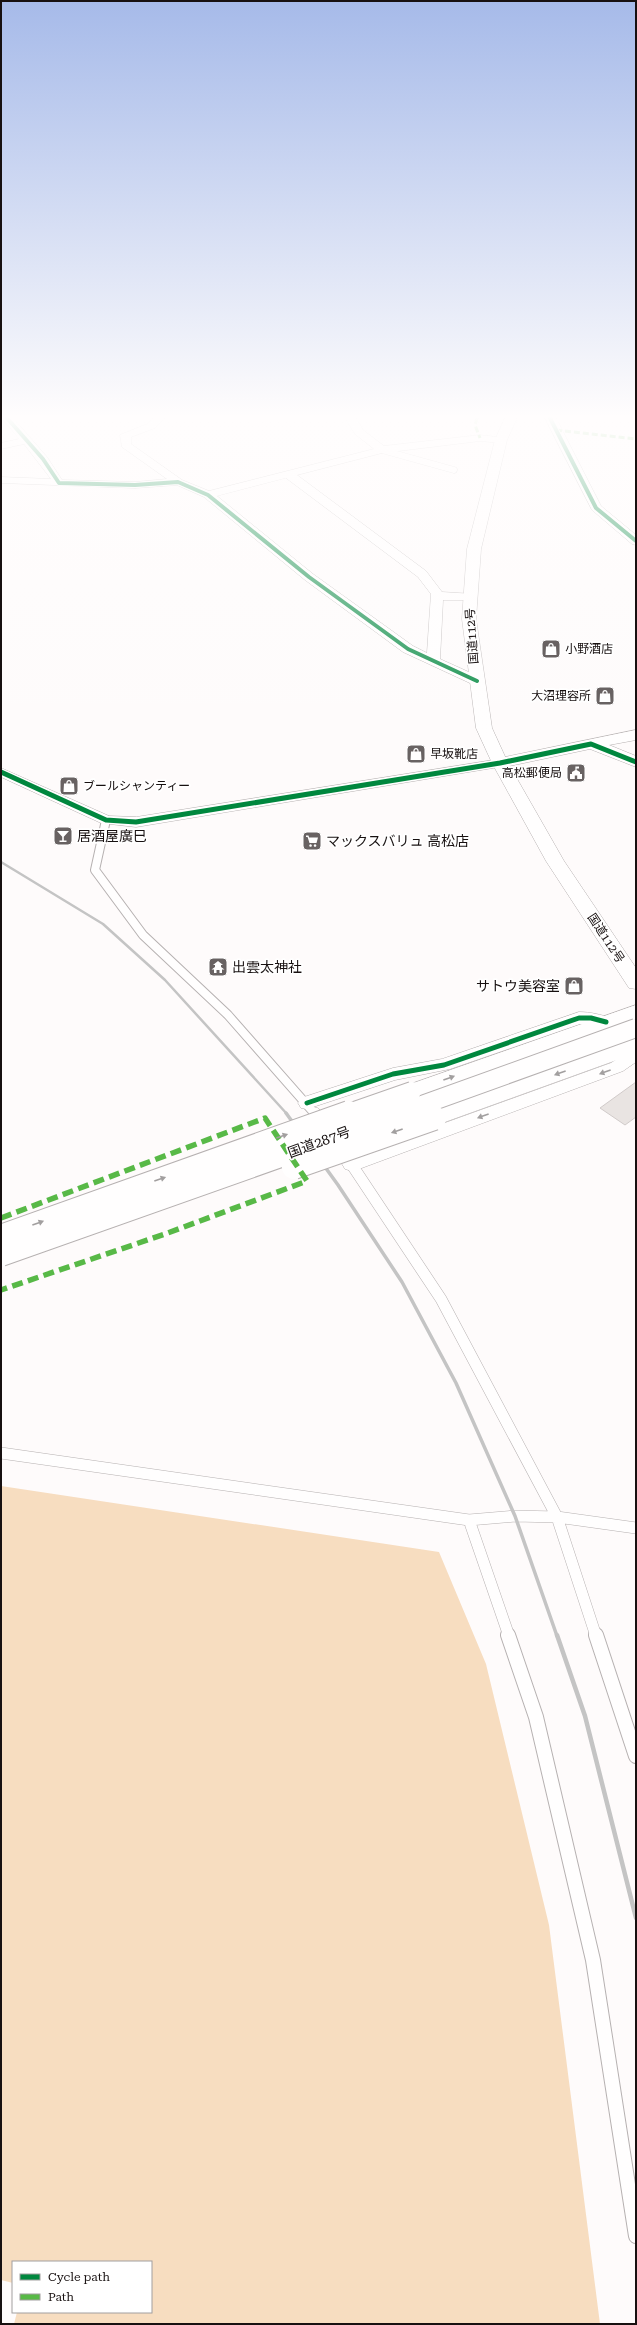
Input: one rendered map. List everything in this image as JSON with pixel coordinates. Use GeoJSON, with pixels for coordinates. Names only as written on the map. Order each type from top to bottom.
{"type":"FeatureCollection","features":[{"type":"Feature","properties":{"kind":"main road","name":"国道112号"},"geometry":{"type":"LineString","coordinates":[[480,526],[474,549],[469,619],[484,728],[500,763],[555,861],[636,984]]}},
{"type":"Feature","properties":{"kind":"main road"},"geometry":{"type":"LineString","coordinates":[[500,763],[636,735]]}},
{"type":"Feature","properties":{"kind":"main road"},"geometry":{"type":"LineString","coordinates":[[591,744],[636,762]]}},
{"type":"Feature","properties":{"kind":"main road"},"geometry":{"type":"LineString","coordinates":[[1,1237],[636,1012]]}},
{"type":"Feature","properties":{"kind":"main road"},"geometry":{"type":"LineString","coordinates":[[1,1267],[99,1236],[434,1118],[634,1040]]}},
{"type":"Feature","properties":{"kind":"main road","name":"国道287号"},"geometry":{"type":"LineString","coordinates":[[1,1254],[280,1156],[634,1040]]}},
{"type":"Feature","properties":{"kind":"street"},"geometry":{"type":"LineString","coordinates":[[247,526],[309,577],[408,649],[477,681]]}},
{"type":"Feature","properties":{"kind":"street"},"geometry":{"type":"LineString","coordinates":[[358,526],[422,574],[437,596],[433,661]]}},
{"type":"Feature","properties":{"kind":"street"},"geometry":{"type":"LineString","coordinates":[[618,526],[636,541]]}},
{"type":"Feature","properties":{"kind":"street"},"geometry":{"type":"LineString","coordinates":[[437,596],[470,597]]}},
{"type":"Feature","properties":{"kind":"street"},"geometry":{"type":"LineString","coordinates":[[1,772],[106,820],[136,822],[500,763]]}},
{"type":"Feature","properties":{"kind":"street"},"geometry":{"type":"LineString","coordinates":[[307,1103],[393,1074],[444,1065],[579,1018],[591,1018],[606,1022]]}},
{"type":"Feature","properties":{"kind":"street"},"geometry":{"type":"LineString","coordinates":[[352,1164],[617,1067],[628,1060],[634,1040]]}},
{"type":"Feature","properties":{"kind":"lane"},"geometry":{"type":"LineString","coordinates":[[106,820],[95,870],[143,935],[228,1015],[307,1103],[352,1164],[441,1299],[557,1517],[636,1756]]}},
{"type":"Feature","properties":{"kind":"lane"},"geometry":{"type":"LineString","coordinates":[[1,1453],[468,1520],[515,1516],[557,1517],[636,1528]]}},
{"type":"Feature","properties":{"kind":"lane"},"geometry":{"type":"LineString","coordinates":[[468,1520],[540,1732],[593,1960],[636,2236]]}},
{"type":"Feature","properties":{"kind":"shaded area"},"geometry":{"type":"Polygon","coordinates":[[[1,1486],[439,1552],[486,1664],[549,1925],[600,2324],[14,2324],[17,2313],[152,2313],[152,2261],[12,2261],[12,2283],[1,2280],[1,1486]]]}},
{"type":"Feature","properties":{"kind":"building"},"geometry":{"type":"Polygon","coordinates":[[[636,1082],[636,1117],[625,1125],[600,1108],[636,1082]]]}},
{"type":"Feature","properties":{"kind":"railway"},"geometry":{"type":"LineString","coordinates":[[1,862],[103,924],[165,980],[287,1114]]}},
{"type":"Feature","properties":{"kind":"railway"},"geometry":{"type":"LineString","coordinates":[[286,1113],[338,1185],[402,1282],[456,1383],[515,1516],[557,1636]]}},
{"type":"Feature","properties":{"kind":"railway"},"geometry":{"type":"LineString","coordinates":[[557,1635],[585,1716],[636,1918]]}},
{"type":"Feature","properties":{"kind":"marked path"},"geometry":{"type":"LineString","coordinates":[[1,1218],[265,1118],[307,1181],[165,1234],[1,1290]]}},
{"type":"Feature","properties":{"kind":"cycle path"},"geometry":{"type":"LineString","coordinates":[[247,526],[309,577],[408,649],[477,681]]}},
{"type":"Feature","properties":{"kind":"cycle path"},"geometry":{"type":"LineString","coordinates":[[618,526],[636,541]]}},
{"type":"Feature","properties":{"kind":"cycle path"},"geometry":{"type":"LineString","coordinates":[[1,772],[106,820],[136,822],[500,763],[591,744],[636,762]]}},
{"type":"Feature","properties":{"kind":"cycle path"},"geometry":{"type":"LineString","coordinates":[[307,1103],[393,1074],[444,1065],[579,1018],[591,1018],[606,1022]]}},
{"type":"Feature","properties":{"kind":"place","name":"小野酒店"},"geometry":{"type":"Point","coordinates":[551,649]}},
{"type":"Feature","properties":{"kind":"place","name":"大沼理容所"},"geometry":{"type":"Point","coordinates":[605,696]}},
{"type":"Feature","properties":{"kind":"place","name":"早坂靴店"},"geometry":{"type":"Point","coordinates":[416,754]}},
{"type":"Feature","properties":{"kind":"place","name":"高松郵便局"},"geometry":{"type":"Point","coordinates":[576,773]}},
{"type":"Feature","properties":{"kind":"place","name":"ブールシャンティー"},"geometry":{"type":"Point","coordinates":[69,786]}},
{"type":"Feature","properties":{"kind":"place","name":"居酒屋廣巳"},"geometry":{"type":"Point","coordinates":[63,836]}},
{"type":"Feature","properties":{"kind":"place","name":"マックスバリュ 高松店"},"geometry":{"type":"Point","coordinates":[312,841]}},
{"type":"Feature","properties":{"kind":"place","name":"出雲太神社"},"geometry":{"type":"Point","coordinates":[218,967]}},
{"type":"Feature","properties":{"kind":"place","name":"サトウ美容室"},"geometry":{"type":"Point","coordinates":[574,986]}}]}
